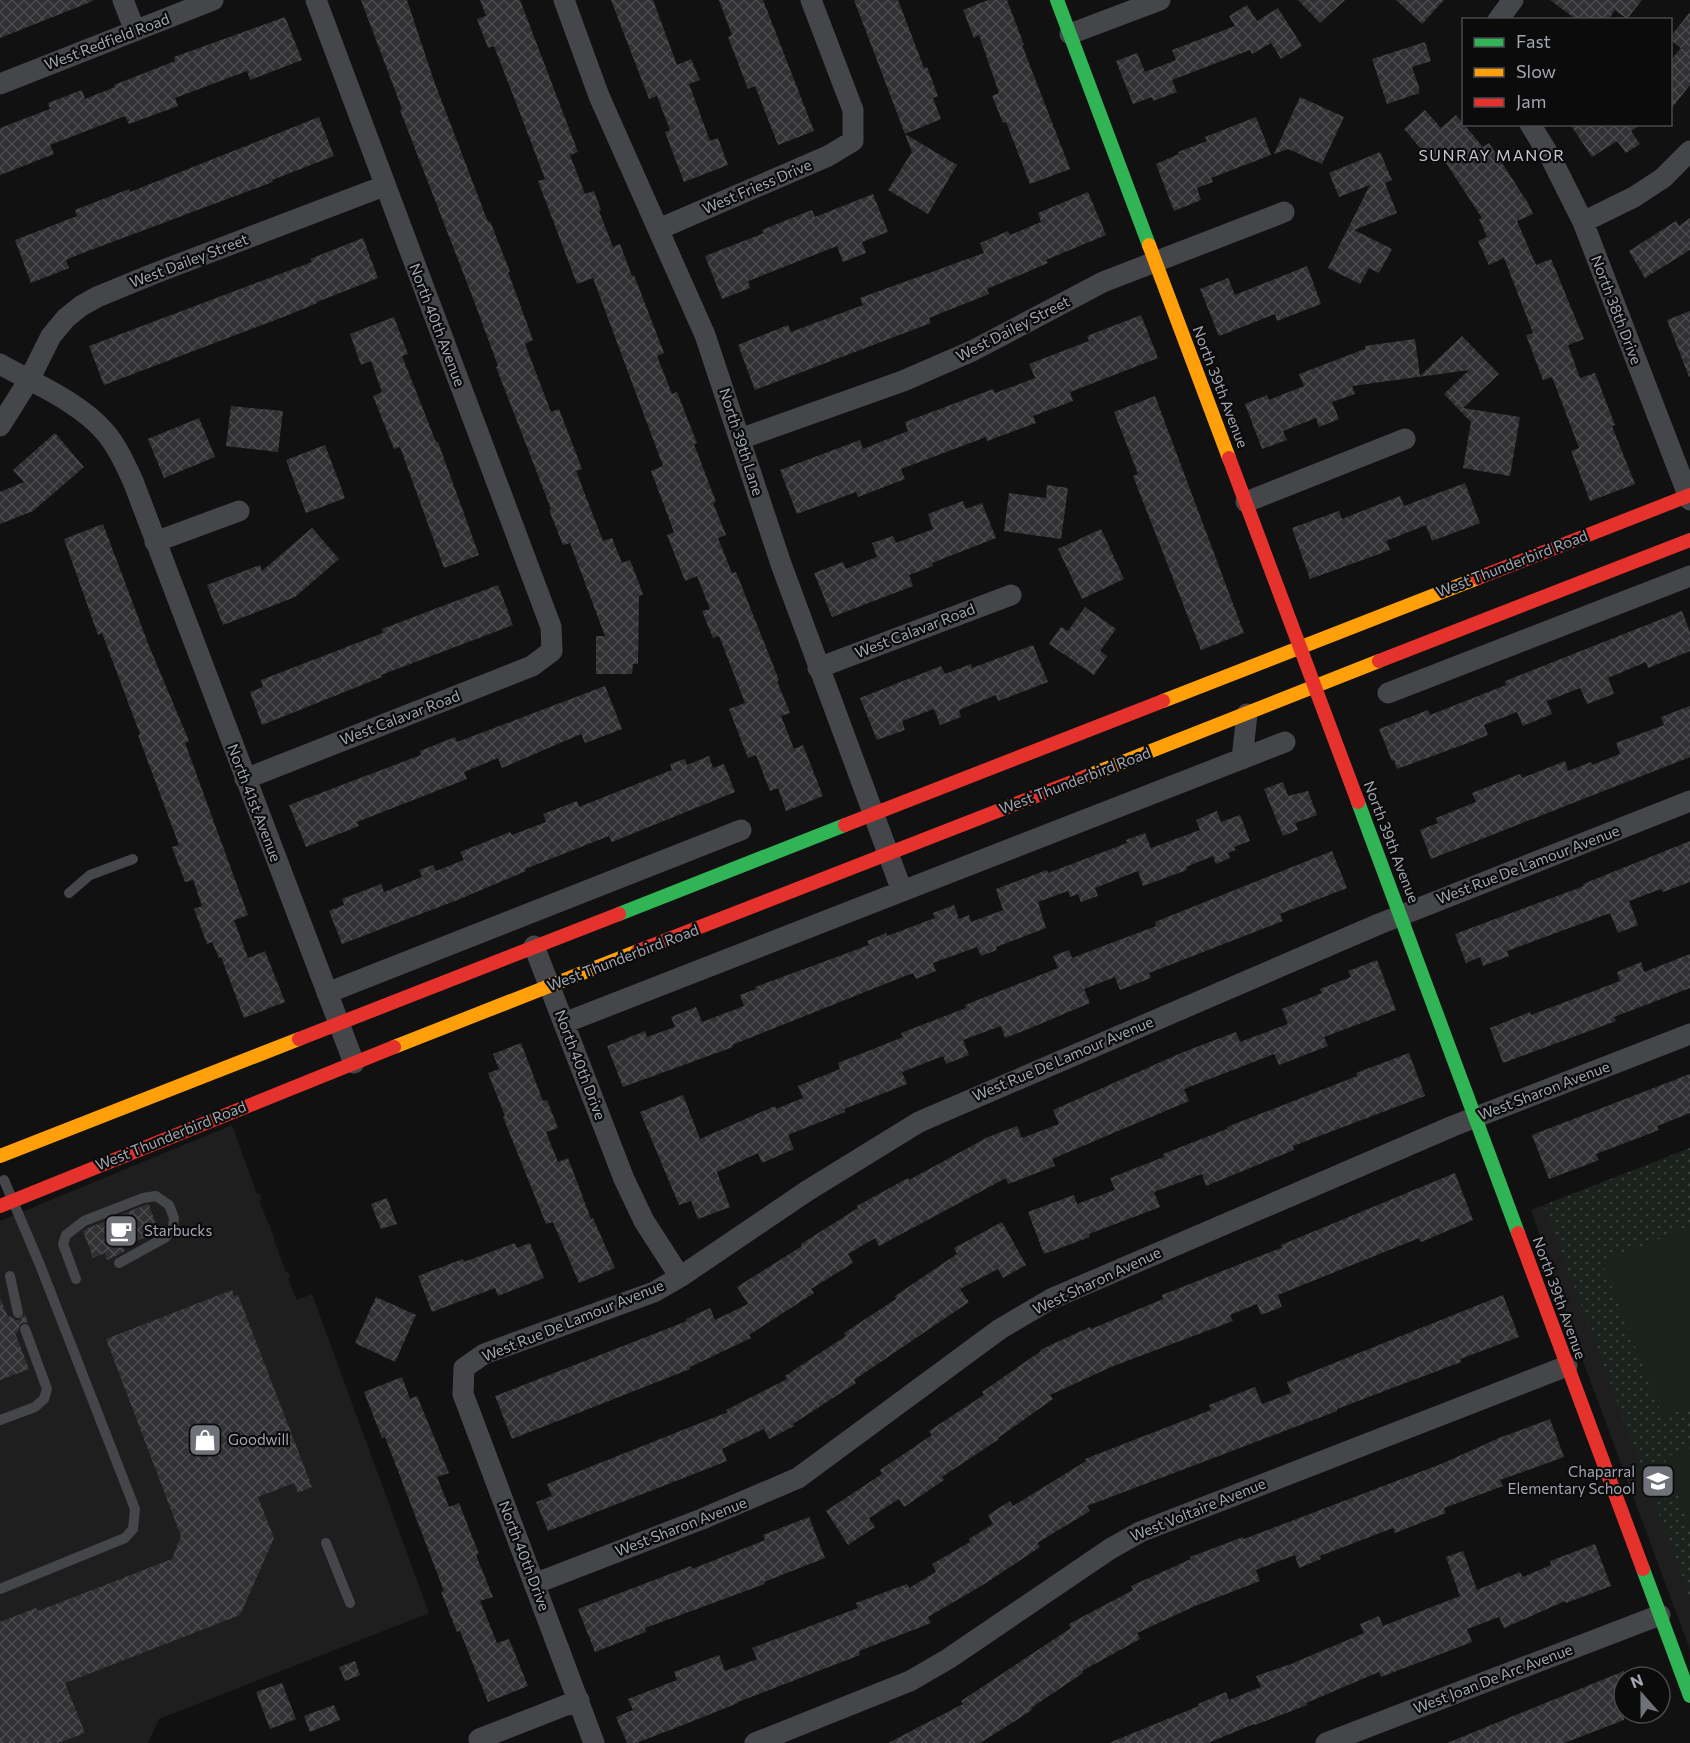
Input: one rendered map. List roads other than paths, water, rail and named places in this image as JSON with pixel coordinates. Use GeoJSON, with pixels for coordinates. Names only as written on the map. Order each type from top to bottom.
{"type":"FeatureCollection","features":[{"type":"Feature","properties":{"kind":"main road","name":"North 39th Avenue"},"geometry":{"type":"LineString","coordinates":[[1057,0],[1401,915],[1690,1696]]}},
{"type":"Feature","properties":{"kind":"main road","name":"West Thunderbird Road"},"geometry":{"type":"LineString","coordinates":[[0,1156],[730,869],[1689,497]]}},
{"type":"Feature","properties":{"kind":"main road","name":"West Thunderbird Road"},"geometry":{"type":"LineString","coordinates":[[6,1203],[354,1063],[1690,540]]}},
{"type":"Feature","properties":{"kind":"street"},"geometry":{"type":"LineString","coordinates":[[123,0],[135,31]]}},
{"type":"Feature","properties":{"kind":"street","name":"West Redfield Road"},"geometry":{"type":"LineString","coordinates":[[0,84],[213,0]]}},
{"type":"Feature","properties":{"kind":"street","name":"North 40th Avenue"},"geometry":{"type":"LineString","coordinates":[[316,0],[551,627],[552,651]]}},
{"type":"Feature","properties":{"kind":"street","name":"North 39th Lane"},"geometry":{"type":"LineString","coordinates":[[564,0],[599,96],[705,335],[818,668],[903,891]]}},
{"type":"Feature","properties":{"kind":"street","name":"West Friess Drive"},"geometry":{"type":"LineString","coordinates":[[659,229],[828,156],[853,141],[853,110],[811,0]]}},
{"type":"Feature","properties":{"kind":"street"},"geometry":{"type":"LineString","coordinates":[[1070,34],[1160,0]]}},
{"type":"Feature","properties":{"kind":"street"},"geometry":{"type":"LineString","coordinates":[[1499,18],[1512,0]]}},
{"type":"Feature","properties":{"kind":"street","name":"North 38th Drive"},"geometry":{"type":"LineString","coordinates":[[1531,126],[1552,160],[1583,222],[1683,461],[1689,497]]}},
{"type":"Feature","properties":{"kind":"street"},"geometry":{"type":"LineString","coordinates":[[1583,222],[1634,197],[1663,178],[1690,151]]}},
{"type":"Feature","properties":{"kind":"street","name":"West Dailey Street"},"geometry":{"type":"LineString","coordinates":[[0,426],[29,380],[51,336],[66,318],[81,306],[97,297],[384,186]]}},
{"type":"Feature","properties":{"kind":"street","name":"West Dailey Street"},"geometry":{"type":"LineString","coordinates":[[740,439],[903,381],[972,351],[1103,282],[1284,212]]}},
{"type":"Feature","properties":{"kind":"street"},"geometry":{"type":"LineString","coordinates":[[0,364],[29,380]]}},
{"type":"Feature","properties":{"kind":"street","name":"North 41st Avenue"},"geometry":{"type":"LineString","coordinates":[[29,380],[71,403],[105,433],[122,458],[133,481],[354,1063]]}},
{"type":"Feature","properties":{"kind":"street"},"geometry":{"type":"LineString","coordinates":[[1245,502],[1406,439]]}},
{"type":"Feature","properties":{"kind":"street"},"geometry":{"type":"LineString","coordinates":[[155,542],[239,511]]}},
{"type":"Feature","properties":{"kind":"street"},"geometry":{"type":"LineString","coordinates":[[1388,693],[1690,576]]}},
{"type":"Feature","properties":{"kind":"street","name":"West Calavar Road"},"geometry":{"type":"LineString","coordinates":[[818,668],[1011,595]]}},
{"type":"Feature","properties":{"kind":"street","name":"West Calavar Road"},"geometry":{"type":"LineString","coordinates":[[245,779],[532,666],[552,651]]}},
{"type":"Feature","properties":{"kind":"street"},"geometry":{"type":"LineString","coordinates":[[1394,657],[1423,680]]}},
{"type":"Feature","properties":{"kind":"street"},"geometry":{"type":"LineString","coordinates":[[1242,759],[1247,714]]}},
{"type":"Feature","properties":{"kind":"street"},"geometry":{"type":"LineString","coordinates":[[564,1023],[1285,742]]}},
{"type":"Feature","properties":{"kind":"street","name":"West Rue De Lamour Avenue"},"geometry":{"type":"LineString","coordinates":[[464,1368],[484,1354],[654,1292],[680,1277],[807,1191],[919,1122],[1401,915],[1690,801]]}},
{"type":"Feature","properties":{"kind":"street"},"geometry":{"type":"LineString","coordinates":[[327,993],[741,830]]}},
{"type":"Feature","properties":{"kind":"street"},"geometry":{"type":"LineString","coordinates":[[695,848],[730,869]]}},
{"type":"Feature","properties":{"kind":"street","name":"North 40th Drive"},"geometry":{"type":"LineString","coordinates":[[534,946],[624,1179],[644,1221],[680,1277]]}},
{"type":"Feature","properties":{"kind":"street","name":"West Sharon Avenue"},"geometry":{"type":"LineString","coordinates":[[534,1584],[702,1520],[798,1478],[1000,1329],[1051,1299],[1476,1117],[1690,1034]]}},
{"type":"Feature","properties":{"kind":"street","name":"West Voltaire Avenue"},"geometry":{"type":"LineString","coordinates":[[755,1743],[910,1681],[948,1659],[1110,1549],[1140,1532],[1567,1366]]}},
{"type":"Feature","properties":{"kind":"street","name":"North 40th Drive"},"geometry":{"type":"LineString","coordinates":[[464,1368],[463,1394],[594,1743]]}},
{"type":"Feature","properties":{"kind":"street","name":"West Joan De Arc Avenue"},"geometry":{"type":"LineString","coordinates":[[1326,1743],[1660,1615]]}},
{"type":"Feature","properties":{"kind":"street"},"geometry":{"type":"LineString","coordinates":[[479,1739],[579,1700]]}},
{"type":"Feature","properties":{"kind":"lane"},"geometry":{"type":"LineString","coordinates":[[69,893],[90,875],[133,859]]}},
{"type":"Feature","properties":{"kind":"lane"},"geometry":{"type":"LineString","coordinates":[[0,1589],[126,1538],[133,1529],[135,1509],[40,1265],[6,1203],[4,1180]]}},
{"type":"Feature","properties":{"kind":"lane"},"geometry":{"type":"LineString","coordinates":[[76,1279],[63,1244],[66,1235],[84,1221],[143,1198],[156,1196],[169,1205],[174,1218],[173,1228],[166,1237],[119,1263]]}},
{"type":"Feature","properties":{"kind":"lane"},"geometry":{"type":"LineString","coordinates":[[10,1276],[18,1313]]}},
{"type":"Feature","properties":{"kind":"lane"},"geometry":{"type":"LineString","coordinates":[[0,1420],[35,1407],[44,1399],[47,1389],[25,1329]]}},
{"type":"Feature","properties":{"kind":"lane"},"geometry":{"type":"LineString","coordinates":[[326,1543],[350,1603]]}},
{"type":"Feature","properties":{"kind":"place","name":"Starbucks"},"geometry":{"type":"Point","coordinates":[121,1231]}},
{"type":"Feature","properties":{"kind":"place","name":"Goodwill"},"geometry":{"type":"Point","coordinates":[205,1440]}},
{"type":"Feature","properties":{"kind":"place","name":"Chaparral Elementary School"},"geometry":{"type":"Point","coordinates":[1658,1481]}},
{"type":"Feature","properties":{"kind":"district","name":"SUNRAY MANOR"},"geometry":{"type":"Point","coordinates":[1492,155]}}]}
